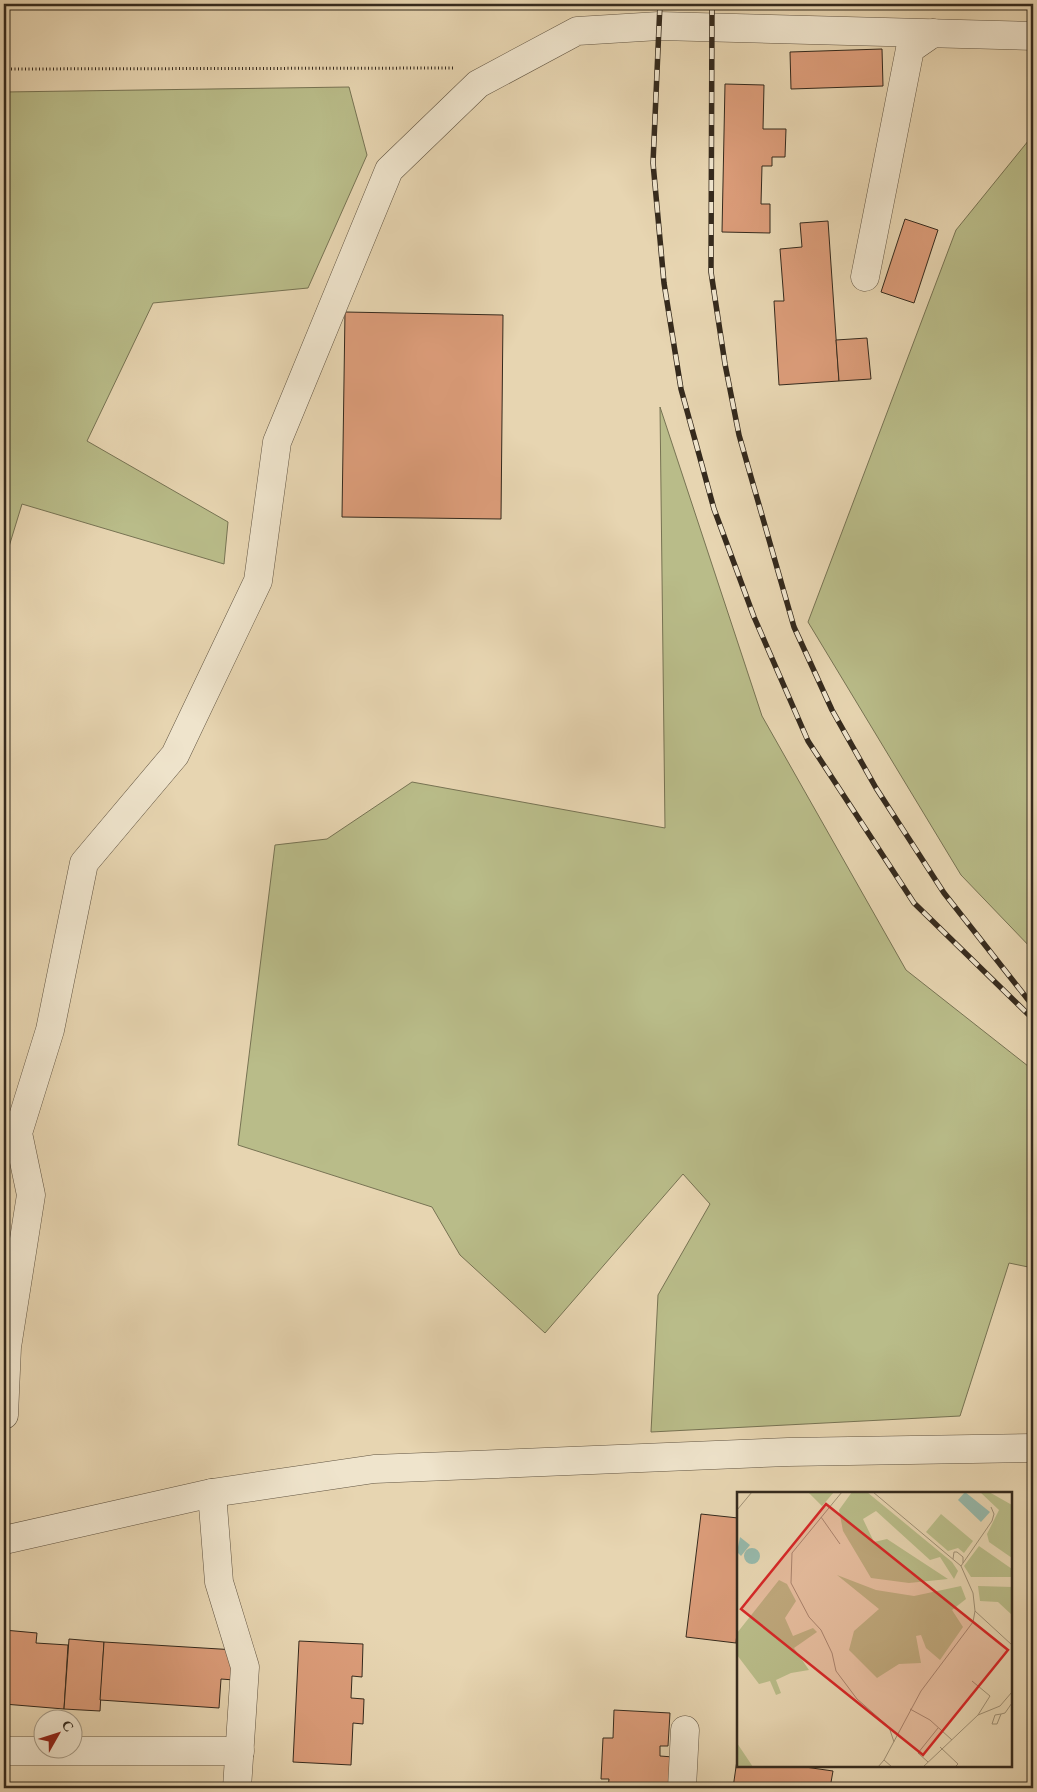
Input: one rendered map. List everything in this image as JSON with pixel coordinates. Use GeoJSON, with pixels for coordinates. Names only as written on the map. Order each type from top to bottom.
{"type":"FeatureCollection","features":[{"type":"Feature","properties":{"kind":"street"},"geometry":{"type":"LineString","coordinates":[[4,1415],[7,1347],[31,1195],[18,1133],[50,1030],[84,863],[175,755],[258,582],[276,442],[389,170],[478,84],[577,31],[659,26],[1033,36]]}},
{"type":"Feature","properties":{"kind":"street"},"geometry":{"type":"LineString","coordinates":[[865,277],[910,49],[933,33]]}},
{"type":"Feature","properties":{"kind":"street"},"geometry":{"type":"LineString","coordinates":[[4,1540],[212,1493],[374,1469],[788,1452],[1033,1448]]}},
{"type":"Feature","properties":{"kind":"street"},"geometry":{"type":"LineString","coordinates":[[212,1493],[219,1582],[245,1667],[237,1788]]}},
{"type":"Feature","properties":{"kind":"street"},"geometry":{"type":"LineString","coordinates":[[682,1788],[686,1730]]}},
{"type":"Feature","properties":{"kind":"street"},"geometry":{"type":"LineString","coordinates":[[4,1751],[240,1751]]}},
{"type":"Feature","properties":{"kind":"path"},"geometry":{"type":"LineString","coordinates":[[4,68],[454,68]]}},
{"type":"Feature","properties":{"kind":"green space"},"geometry":{"type":"Polygon","coordinates":[[[349,87],[367,155],[308,288],[153,303],[87,441],[228,522],[224,564],[22,504],[4,563],[4,92],[349,87]]]}},
{"type":"Feature","properties":{"kind":"green space"},"geometry":{"type":"Polygon","coordinates":[[[1033,135],[1033,950],[961,875],[808,622],[956,230],[1033,135]]]}},
{"type":"Feature","properties":{"kind":"green space"},"geometry":{"type":"Polygon","coordinates":[[[660,407],[762,716],[906,970],[1033,1070],[1033,1268],[1009,1263],[960,1416],[651,1432],[658,1295],[710,1204],[683,1174],[545,1333],[460,1255],[432,1207],[238,1145],[275,845],[327,839],[412,782],[665,828],[660,407]]]}},
{"type":"Feature","properties":{"kind":"building"},"geometry":{"type":"Polygon","coordinates":[[[882,49],[883,86],[791,89],[790,52],[882,49]]]}},
{"type":"Feature","properties":{"kind":"building"},"geometry":{"type":"Polygon","coordinates":[[[725,84],[764,85],[763,129],[786,129],[785,157],[772,157],[772,166],[762,166],[761,204],[770,204],[770,233],[722,232],[725,84]]]}},
{"type":"Feature","properties":{"kind":"building"},"geometry":{"type":"Polygon","coordinates":[[[905,219],[938,230],[914,303],[881,292],[905,219]]]}},
{"type":"Feature","properties":{"kind":"building"},"geometry":{"type":"Polygon","coordinates":[[[828,221],[839,381],[779,385],[774,301],[784,301],[780,249],[802,247],[800,223],[828,221]]]}},
{"type":"Feature","properties":{"kind":"building"},"geometry":{"type":"Polygon","coordinates":[[[345,312],[503,315],[501,519],[342,517],[345,312]]]}},
{"type":"Feature","properties":{"kind":"building"},"geometry":{"type":"Polygon","coordinates":[[[867,338],[871,379],[839,381],[836,340],[867,338]]]}},
{"type":"Feature","properties":{"kind":"building"},"geometry":{"type":"Polygon","coordinates":[[[701,1514],[737,1518],[736,1643],[686,1637],[701,1514]]]}},
{"type":"Feature","properties":{"kind":"building"},"geometry":{"type":"Polygon","coordinates":[[[4,1630],[37,1633],[36,1643],[68,1645],[64,1709],[4,1704],[4,1630]]]}},
{"type":"Feature","properties":{"kind":"building"},"geometry":{"type":"Polygon","coordinates":[[[69,1639],[104,1642],[100,1711],[64,1709],[69,1639]]]}},
{"type":"Feature","properties":{"kind":"building"},"geometry":{"type":"Polygon","coordinates":[[[299,1641],[363,1644],[362,1677],[352,1676],[351,1698],[364,1699],[363,1724],[353,1723],[351,1765],[293,1762],[299,1641]]]}},
{"type":"Feature","properties":{"kind":"building"},"geometry":{"type":"Polygon","coordinates":[[[104,1642],[236,1650],[234,1680],[221,1679],[219,1708],[100,1700],[104,1642]]]}},
{"type":"Feature","properties":{"kind":"building"},"geometry":{"type":"Polygon","coordinates":[[[614,1710],[670,1713],[668,1746],[660,1746],[660,1756],[673,1757],[671,1788],[608,1788],[609,1779],[601,1779],[603,1738],[613,1738],[614,1710]]]}},
{"type":"Feature","properties":{"kind":"building"},"geometry":{"type":"Polygon","coordinates":[[[737,1760],[737,1767],[805,1767],[833,1771],[830,1788],[733,1788],[737,1760]]]}},
{"type":"Feature","properties":{"kind":"railway"},"geometry":{"type":"LineString","coordinates":[[660,4],[653,163],[664,283],[681,389],[714,509],[754,617],[808,741],[914,903],[1033,1019]]}},
{"type":"Feature","properties":{"kind":"railway"},"geometry":{"type":"LineString","coordinates":[[712,4],[711,272],[725,364],[739,435],[794,627],[832,710],[876,788],[944,893],[1033,1006]]}}]}
